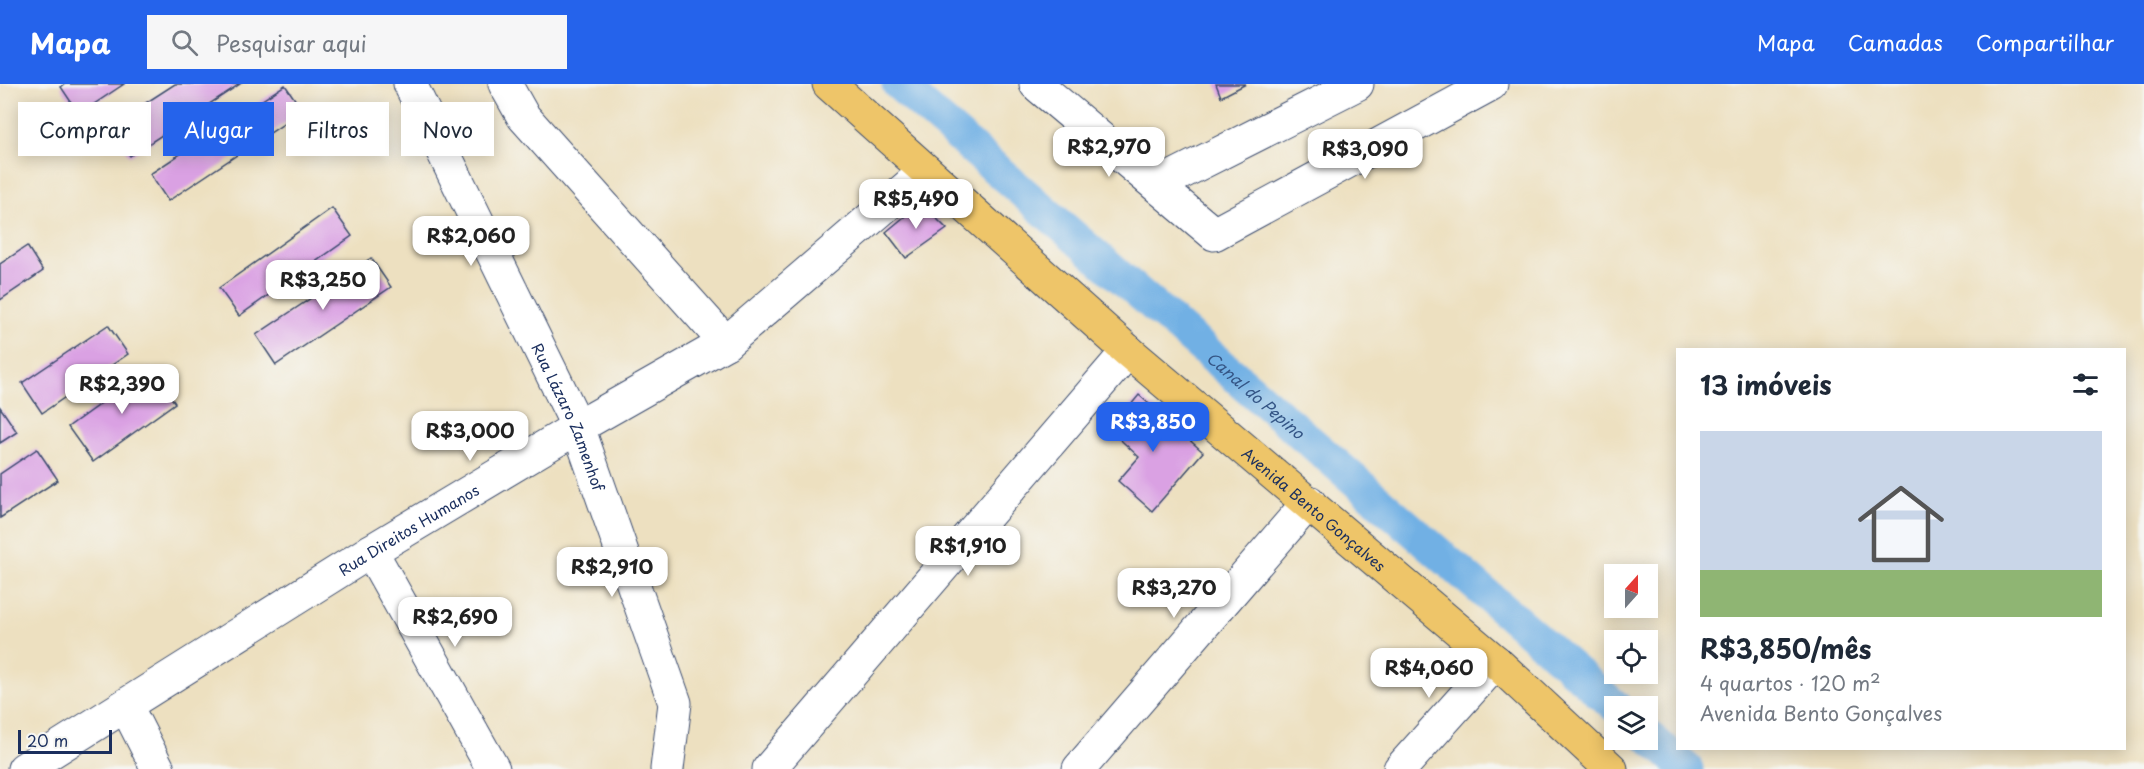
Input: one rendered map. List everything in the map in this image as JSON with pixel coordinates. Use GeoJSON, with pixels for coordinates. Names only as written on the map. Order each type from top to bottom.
{"type":"FeatureCollection","features":[{"type":"Feature","properties":{"kind":"main road","name":"Avenida Bento Gonçalves"},"geometry":{"type":"LineString","coordinates":[[829,84],[1128,351],[1496,662],[1611,769]]}},
{"type":"Feature","properties":{"kind":"street","name":"Rua Lázaro Zamenhof"},"geometry":{"type":"LineString","coordinates":[[410,84],[578,427],[675,703],[668,768]]}},
{"type":"Feature","properties":{"kind":"street"},"geometry":{"type":"LineString","coordinates":[[506,84],[523,116],[726,343]]}},
{"type":"Feature","properties":{"kind":"street"},"geometry":{"type":"LineString","coordinates":[[1036,84],[1214,234],[1491,84]]}},
{"type":"Feature","properties":{"kind":"street"},"geometry":{"type":"LineString","coordinates":[[1157,184],[1358,84]]}},
{"type":"Feature","properties":{"kind":"street","name":"Rua Direitos Humanos"},"geometry":{"type":"LineString","coordinates":[[24,769],[371,551],[578,427],[726,343],[926,171]]}},
{"type":"Feature","properties":{"kind":"street"},"geometry":{"type":"LineString","coordinates":[[769,769],[1128,351]]}},
{"type":"Feature","properties":{"kind":"street"},"geometry":{"type":"LineString","coordinates":[[1078,769],[1309,502]]}},
{"type":"Feature","properties":{"kind":"street"},"geometry":{"type":"LineString","coordinates":[[371,551],[493,769]]}},
{"type":"Feature","properties":{"kind":"street"},"geometry":{"type":"LineString","coordinates":[[1400,769],[1496,662]]}},
{"type":"Feature","properties":{"kind":"street"},"geometry":{"type":"LineString","coordinates":[[126,706],[158,769]]}},
{"type":"Feature","properties":{"kind":"building"},"geometry":{"type":"Polygon","coordinates":[[[65,84],[124,84],[97,102],[71,102],[61,87],[65,84]]]}},
{"type":"Feature","properties":{"kind":"building"},"geometry":{"type":"Polygon","coordinates":[[[175,84],[240,84],[212,102],[163,102],[163,134],[151,142],[151,102],[147,102],[175,84]]]}},
{"type":"Feature","properties":{"kind":"building"},"geometry":{"type":"Polygon","coordinates":[[[1216,84],[1246,84],[1221,97],[1216,84]]]}},
{"type":"Feature","properties":{"kind":"building"},"geometry":{"type":"Polygon","coordinates":[[[285,85],[297,102],[286,102],[286,122],[274,130],[274,102],[259,102],[285,85]]]}},
{"type":"Feature","properties":{"kind":"building"},"geometry":{"type":"Polygon","coordinates":[[[177,156],[236,156],[168,201],[150,174],[177,156]]]}},
{"type":"Feature","properties":{"kind":"building"},"geometry":{"type":"Polygon","coordinates":[[[921,203],[947,229],[906,258],[886,232],[921,203]]]}},
{"type":"Feature","properties":{"kind":"building"},"geometry":{"type":"Polygon","coordinates":[[[332,208],[352,236],[239,316],[219,288],[332,208]]]}},
{"type":"Feature","properties":{"kind":"building"},"geometry":{"type":"Polygon","coordinates":[[[27,246],[43,271],[0,300],[0,264],[27,246]]]}},
{"type":"Feature","properties":{"kind":"building"},"geometry":{"type":"Polygon","coordinates":[[[371,258],[391,287],[276,365],[256,335],[371,258]]]}},
{"type":"Feature","properties":{"kind":"building"},"geometry":{"type":"Polygon","coordinates":[[[108,325],[128,354],[42,413],[22,383],[108,325]]]}},
{"type":"Feature","properties":{"kind":"building"},"geometry":{"type":"Polygon","coordinates":[[[150,368],[175,403],[93,462],[68,427],[150,368]]]}},
{"type":"Feature","properties":{"kind":"building"},"geometry":{"type":"Polygon","coordinates":[[[1139,395],[1203,452],[1152,511],[1118,481],[1139,457],[1110,430],[1139,395]]]}},
{"type":"Feature","properties":{"kind":"building"},"geometry":{"type":"Polygon","coordinates":[[[0,407],[17,432],[0,443],[0,407]]]}},
{"type":"Feature","properties":{"kind":"building"},"geometry":{"type":"Polygon","coordinates":[[[37,449],[58,480],[0,518],[0,474],[37,449]]]}},
{"type":"Feature","properties":{"kind":"waterway","name":"Canal do Pepino"},"geometry":{"type":"LineString","coordinates":[[898,84],[1604,696]]}},
{"type":"Feature","properties":{"kind":"waterway","name":"Canal do Pepino"},"geometry":{"type":"LineString","coordinates":[[1658,744],[1687,769]]}}]}
